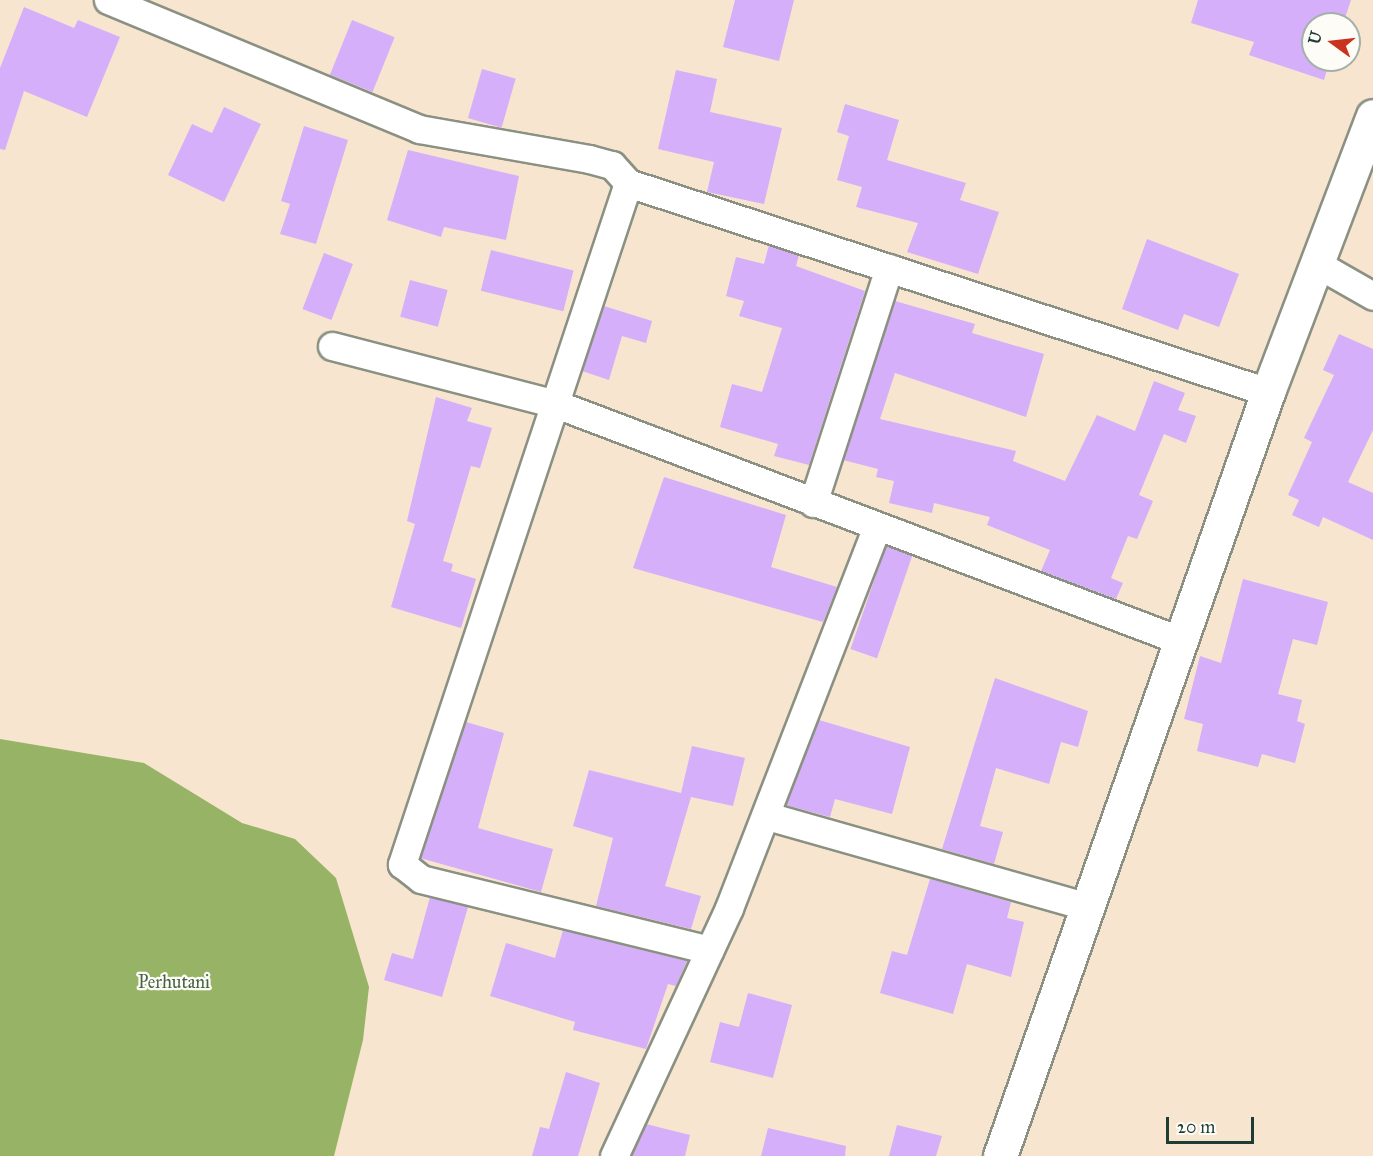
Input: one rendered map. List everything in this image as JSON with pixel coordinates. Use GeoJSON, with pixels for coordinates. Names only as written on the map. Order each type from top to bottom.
{"type":"FeatureCollection","features":[{"type":"Feature","properties":{"kind":"highway"},"geometry":{"type":"LineString","coordinates":[[1000,1156],[1268,392],[1373,116]]}},
{"type":"Feature","properties":{"kind":"street"},"geometry":{"type":"LineString","coordinates":[[108,0],[419,129],[612,165],[628,183],[1268,392]]}},
{"type":"Feature","properties":{"kind":"street"},"geometry":{"type":"LineString","coordinates":[[628,183],[402,864],[421,879],[709,950]]}},
{"type":"Feature","properties":{"kind":"street"},"geometry":{"type":"LineString","coordinates":[[1317,264],[1373,296]]}},
{"type":"Feature","properties":{"kind":"street"},"geometry":{"type":"LineString","coordinates":[[813,503],[890,268]]}},
{"type":"Feature","properties":{"kind":"street"},"geometry":{"type":"LineString","coordinates":[[332,346],[556,404],[876,529],[1182,641]]}},
{"type":"Feature","properties":{"kind":"street"},"geometry":{"type":"LineString","coordinates":[[614,1156],[709,950],[767,816],[876,529]]}},
{"type":"Feature","properties":{"kind":"street"},"geometry":{"type":"LineString","coordinates":[[767,816],[1088,907]]}},
{"type":"Feature","properties":{"kind":"green space","name":"Perhutani"},"geometry":{"type":"Polygon","coordinates":[[[0,739],[144,763],[242,823],[295,839],[336,878],[369,987],[363,1040],[334,1156],[0,1156],[0,739]]]}},
{"type":"Feature","properties":{"kind":"building"},"geometry":{"type":"Polygon","coordinates":[[[735,0],[794,0],[779,61],[723,47],[735,0]]]}},
{"type":"Feature","properties":{"kind":"building"},"geometry":{"type":"Polygon","coordinates":[[[1198,0],[1351,0],[1347,12],[1301,12],[1301,72],[1326,72],[1324,80],[1249,55],[1254,42],[1191,23],[1198,0]]]}},
{"type":"Feature","properties":{"kind":"building"},"geometry":{"type":"Polygon","coordinates":[[[24,7],[74,28],[78,20],[120,37],[87,117],[24,91],[5,150],[0,149],[0,68],[24,7]]]}},
{"type":"Feature","properties":{"kind":"building"},"geometry":{"type":"Polygon","coordinates":[[[352,20],[395,37],[373,92],[330,75],[352,20]]]}},
{"type":"Feature","properties":{"kind":"building"},"geometry":{"type":"Polygon","coordinates":[[[482,69],[516,79],[502,128],[468,118],[482,69]]]}},
{"type":"Feature","properties":{"kind":"building"},"geometry":{"type":"Polygon","coordinates":[[[676,70],[717,79],[710,112],[782,128],[764,204],[707,192],[714,162],[658,149],[676,70]]]}},
{"type":"Feature","properties":{"kind":"building"},"geometry":{"type":"Polygon","coordinates":[[[845,104],[899,120],[887,160],[966,183],[960,200],[999,212],[978,274],[907,252],[918,223],[856,207],[862,187],[837,180],[849,136],[837,132],[845,104]]]}},
{"type":"Feature","properties":{"kind":"building"},"geometry":{"type":"Polygon","coordinates":[[[224,107],[261,124],[224,202],[168,175],[192,124],[212,133],[224,107]]]}},
{"type":"Feature","properties":{"kind":"building"},"geometry":{"type":"Polygon","coordinates":[[[304,126],[348,140],[316,244],[280,234],[290,204],[281,201],[304,126]]]}},
{"type":"Feature","properties":{"kind":"building"},"geometry":{"type":"Polygon","coordinates":[[[408,150],[519,176],[506,240],[444,227],[441,237],[387,220],[408,150]]]}},
{"type":"Feature","properties":{"kind":"building"},"geometry":{"type":"Polygon","coordinates":[[[1147,239],[1239,274],[1219,327],[1184,314],[1178,330],[1122,309],[1147,239]]]}},
{"type":"Feature","properties":{"kind":"building"},"geometry":{"type":"Polygon","coordinates":[[[769,245],[799,255],[796,266],[865,291],[809,465],[774,456],[778,444],[720,427],[732,384],[762,392],[782,328],[739,316],[744,301],[726,296],[736,257],[764,264],[769,245]]]}},
{"type":"Feature","properties":{"kind":"building"},"geometry":{"type":"Polygon","coordinates":[[[491,250],[573,271],[563,311],[481,291],[491,250]]]}},
{"type":"Feature","properties":{"kind":"building"},"geometry":{"type":"Polygon","coordinates":[[[324,253],[353,264],[331,320],[302,309],[324,253]]]}},
{"type":"Feature","properties":{"kind":"building"},"geometry":{"type":"Polygon","coordinates":[[[410,280],[448,290],[438,327],[400,317],[410,280]]]}},
{"type":"Feature","properties":{"kind":"building"},"geometry":{"type":"Polygon","coordinates":[[[895,301],[975,324],[972,333],[1044,354],[1026,417],[895,373],[880,419],[1016,451],[1013,461],[1065,481],[1097,415],[1135,431],[1154,381],[1185,393],[1178,410],[1196,416],[1186,443],[1164,434],[1139,495],[1153,501],[1137,539],[1128,536],[1111,578],[1123,583],[1116,599],[1041,571],[1050,550],[987,525],[990,517],[934,503],[932,513],[889,503],[894,481],[876,477],[878,469],[843,460],[895,301]]]}},
{"type":"Feature","properties":{"kind":"building"},"geometry":{"type":"Polygon","coordinates":[[[604,306],[652,321],[646,343],[622,336],[609,380],[582,371],[604,306]]]}},
{"type":"Feature","properties":{"kind":"building"},"geometry":{"type":"Polygon","coordinates":[[[1339,334],[1373,349],[1373,430],[1348,482],[1373,493],[1373,540],[1323,517],[1319,527],[1292,515],[1299,500],[1288,495],[1312,442],[1304,438],[1334,375],[1323,370],[1339,334]]]}},
{"type":"Feature","properties":{"kind":"building"},"geometry":{"type":"Polygon","coordinates":[[[436,397],[472,408],[467,421],[492,428],[480,468],[471,466],[443,561],[453,564],[451,571],[476,579],[461,628],[391,607],[415,524],[407,521],[436,397]]]}},
{"type":"Feature","properties":{"kind":"building"},"geometry":{"type":"Polygon","coordinates":[[[664,477],[786,515],[771,567],[837,587],[823,622],[633,568],[664,477]]]}},
{"type":"Feature","properties":{"kind":"building"},"geometry":{"type":"Polygon","coordinates":[[[886,546],[912,555],[877,658],[851,649],[886,546]]]}},
{"type":"Feature","properties":{"kind":"building"},"geometry":{"type":"Polygon","coordinates":[[[1243,579],[1328,602],[1317,645],[1293,639],[1278,694],[1302,700],[1297,721],[1305,724],[1295,763],[1262,754],[1258,767],[1197,751],[1203,724],[1184,719],[1200,656],[1221,663],[1243,579]]]}},
{"type":"Feature","properties":{"kind":"building"},"geometry":{"type":"Polygon","coordinates":[[[995,678],[1088,711],[1078,747],[1061,742],[1049,784],[996,768],[980,826],[1003,832],[994,864],[942,849],[995,678]]]}},
{"type":"Feature","properties":{"kind":"building"},"geometry":{"type":"Polygon","coordinates":[[[819,720],[910,747],[892,814],[835,799],[830,817],[786,805],[819,720]]]}},
{"type":"Feature","properties":{"kind":"building"},"geometry":{"type":"Polygon","coordinates":[[[466,722],[504,733],[478,828],[553,849],[541,892],[420,858],[466,722]]]}},
{"type":"Feature","properties":{"kind":"building"},"geometry":{"type":"Polygon","coordinates":[[[692,746],[745,758],[733,806],[691,797],[665,886],[701,896],[691,929],[596,906],[613,838],[573,826],[589,770],[681,793],[692,746]]]}},
{"type":"Feature","properties":{"kind":"building"},"geometry":{"type":"Polygon","coordinates":[[[930,879],[1011,902],[1007,918],[1024,922],[1011,977],[967,964],[953,1014],[880,993],[892,951],[907,955],[930,879]]]}},
{"type":"Feature","properties":{"kind":"building"},"geometry":{"type":"Polygon","coordinates":[[[430,897],[468,907],[442,997],[384,980],[392,953],[413,959],[430,897]]]}},
{"type":"Feature","properties":{"kind":"building"},"geometry":{"type":"Polygon","coordinates":[[[563,930],[687,961],[676,986],[668,984],[646,1049],[573,1030],[575,1022],[490,996],[506,943],[555,958],[563,930]]]}},
{"type":"Feature","properties":{"kind":"building"},"geometry":{"type":"Polygon","coordinates":[[[748,993],[792,1005],[773,1078],[710,1062],[720,1022],[739,1027],[748,993]]]}},
{"type":"Feature","properties":{"kind":"building"},"geometry":{"type":"Polygon","coordinates":[[[566,1072],[600,1083],[578,1156],[532,1156],[540,1127],[549,1129],[566,1072]]]}},
{"type":"Feature","properties":{"kind":"building"},"geometry":{"type":"Polygon","coordinates":[[[646,1124],[690,1135],[685,1156],[631,1156],[646,1124]]]}},
{"type":"Feature","properties":{"kind":"building"},"geometry":{"type":"Polygon","coordinates":[[[897,1125],[942,1136],[936,1156],[889,1156],[897,1125]]]}},
{"type":"Feature","properties":{"kind":"building"},"geometry":{"type":"Polygon","coordinates":[[[768,1128],[846,1146],[845,1156],[761,1156],[768,1128]]]}}]}
